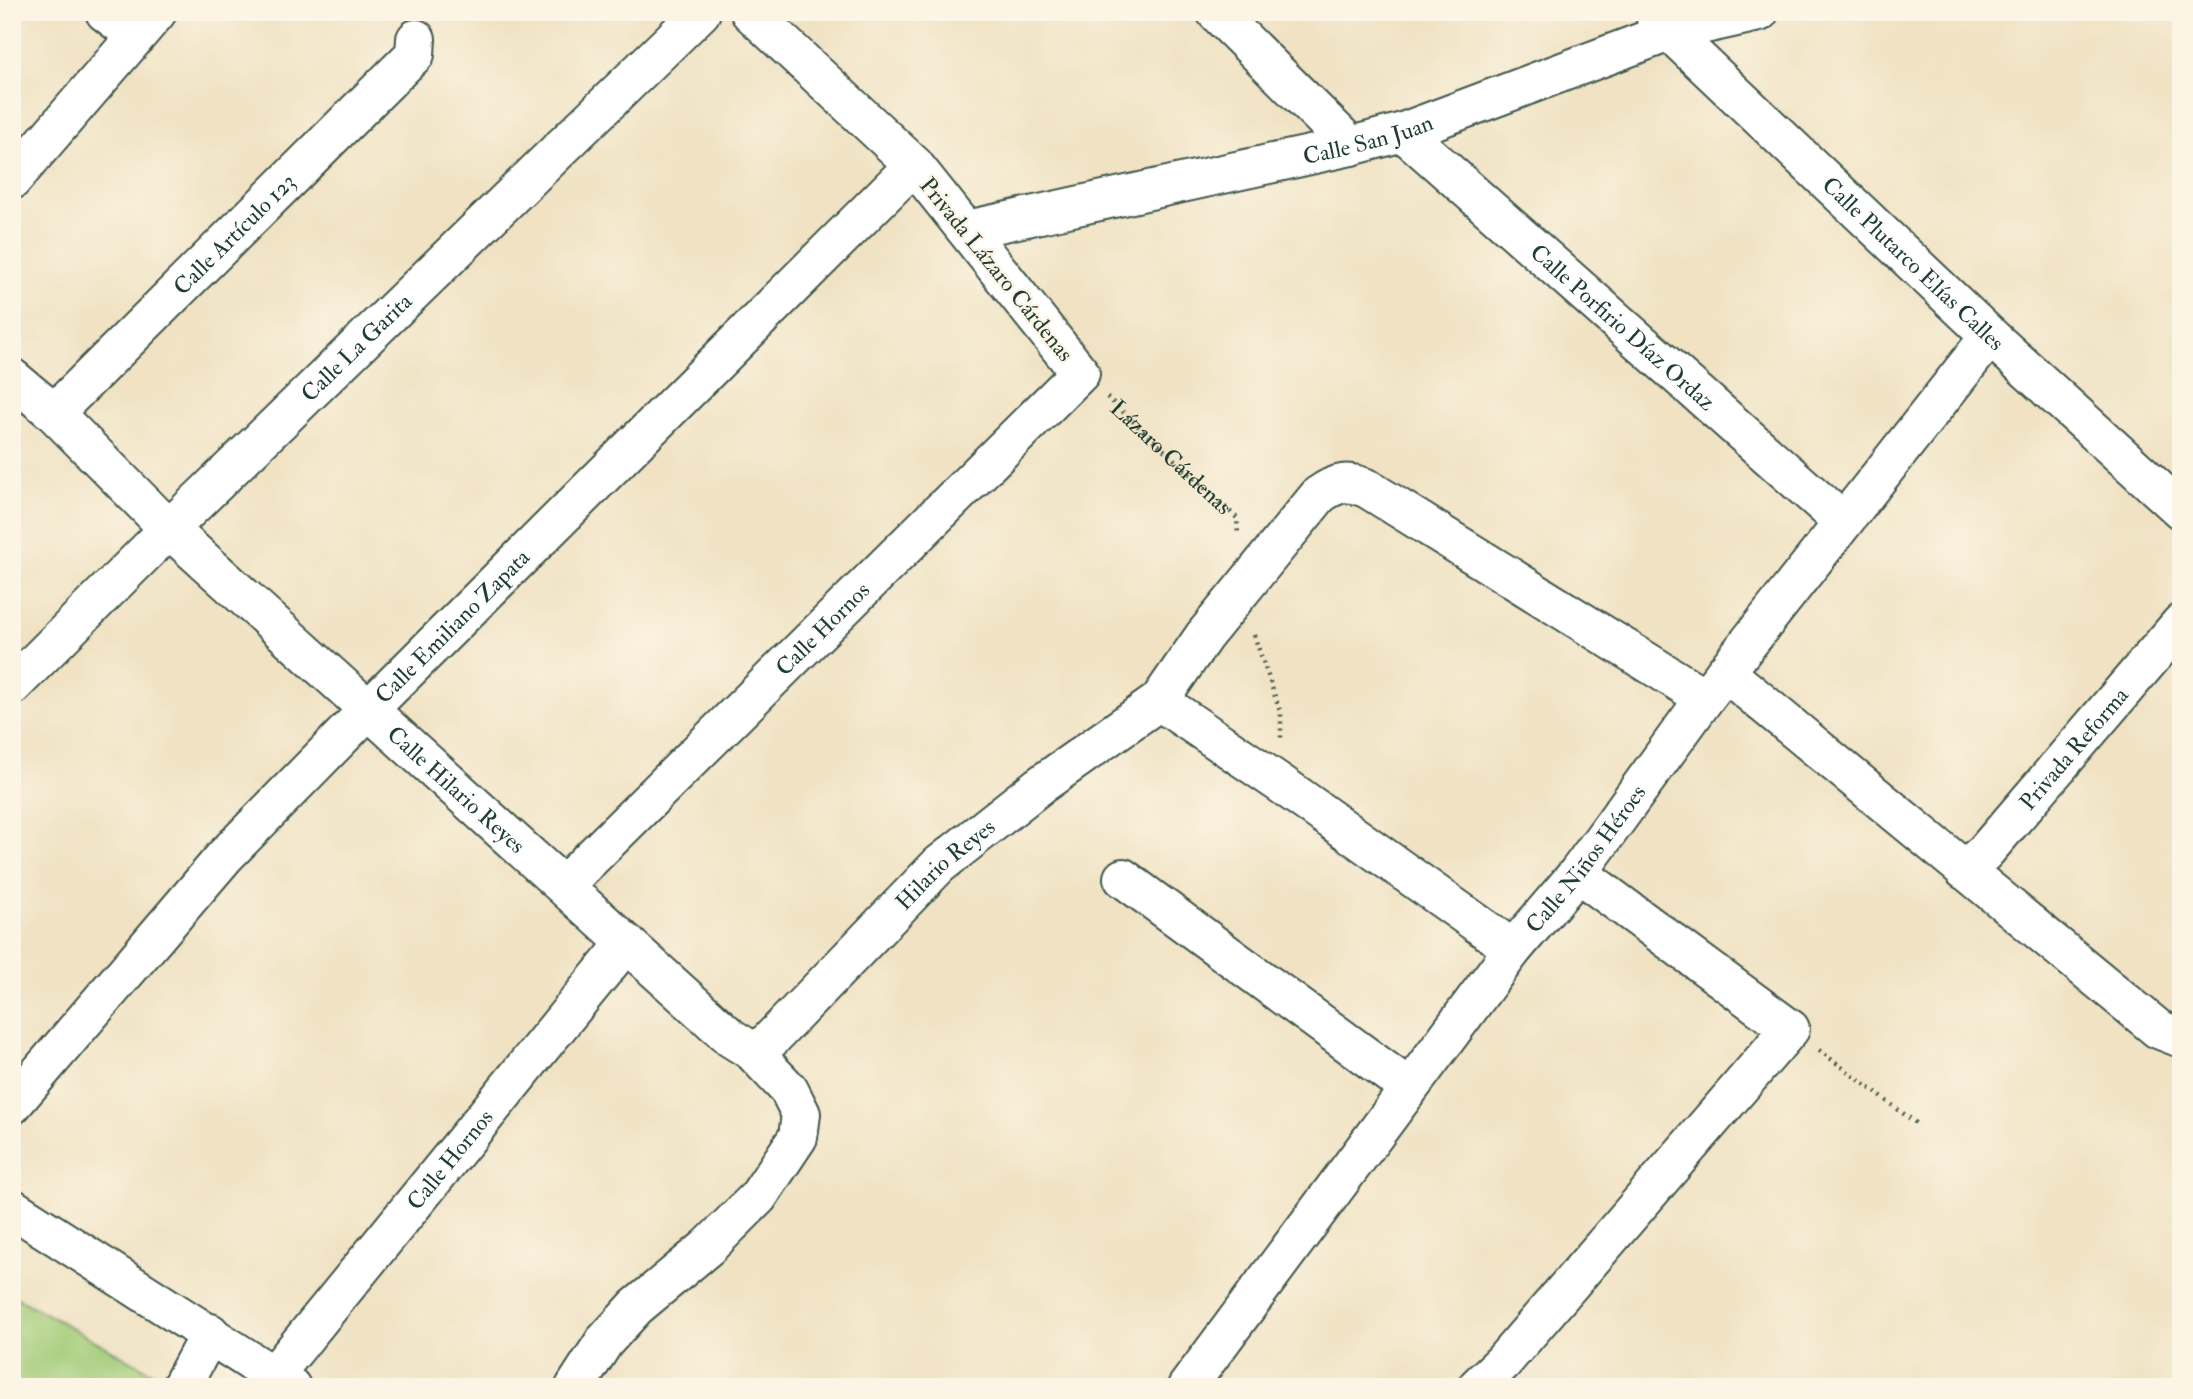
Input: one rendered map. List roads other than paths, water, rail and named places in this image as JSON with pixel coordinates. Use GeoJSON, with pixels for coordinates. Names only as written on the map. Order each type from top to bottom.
{"type":"FeatureCollection","features":[{"type":"Feature","properties":{"kind":"street"},"geometry":{"type":"LineString","coordinates":[[12,180],[146,24],[105,12]]}},
{"type":"Feature","properties":{"kind":"street","name":"Calle La Garita"},"geometry":{"type":"LineString","coordinates":[[12,685],[701,12]]}},
{"type":"Feature","properties":{"kind":"street","name":"Privada Lázaro Cárdenas"},"geometry":{"type":"LineString","coordinates":[[750,12],[914,165],[1080,373]]}},
{"type":"Feature","properties":{"kind":"street"},"geometry":{"type":"LineString","coordinates":[[1216,12],[1351,146]]}},
{"type":"Feature","properties":{"kind":"street","name":"Calle San Juan"},"geometry":{"type":"LineString","coordinates":[[967,230],[1351,146],[1403,132],[1660,22],[1759,12]]}},
{"type":"Feature","properties":{"kind":"street","name":"Calle Plutarco Elías Calles"},"geometry":{"type":"LineString","coordinates":[[1660,22],[1990,336],[2181,510]]}},
{"type":"Feature","properties":{"kind":"street","name":"Calle Artículo 123"},"geometry":{"type":"LineString","coordinates":[[54,413],[416,47]]}},
{"type":"Feature","properties":{"kind":"street","name":"Calle Porfirio Díaz Ordaz"},"geometry":{"type":"LineString","coordinates":[[1403,132],[1842,521]]}},
{"type":"Feature","properties":{"kind":"street","name":"Calle Emiliano Zapata"},"geometry":{"type":"LineString","coordinates":[[12,1105],[225,856],[914,165]]}},
{"type":"Feature","properties":{"kind":"street","name":"Calle Niños Héroes"},"geometry":{"type":"LineString","coordinates":[[1187,1387],[1513,949],[1578,873],[1715,685],[1990,336]]}},
{"type":"Feature","properties":{"kind":"street","name":"Calle Hornos"},"geometry":{"type":"LineString","coordinates":[[564,885],[1080,373]]}},
{"type":"Feature","properties":{"kind":"street","name":"Calle Hilario Reyes"},"geometry":{"type":"LineString","coordinates":[[12,378],[54,413],[169,529],[731,1038],[752,1051],[789,1090],[801,1114],[798,1137],[758,1197],[708,1247],[636,1307],[604,1342],[575,1387]]}},
{"type":"Feature","properties":{"kind":"street"},"geometry":{"type":"LineString","coordinates":[[1513,949],[1281,784],[1158,701],[1204,636],[1319,495],[1341,482],[1354,483],[1368,489],[1715,685],[1964,870],[2158,1029],[2181,1038]]}},
{"type":"Feature","properties":{"kind":"street","name":"Privada Reforma"},"geometry":{"type":"LineString","coordinates":[[1964,870],[1985,852],[2181,623]]}},
{"type":"Feature","properties":{"kind":"street","name":"Hilario Reyes"},"geometry":{"type":"LineString","coordinates":[[752,1051],[773,1037],[939,865],[1039,786],[1158,701]]}},
{"type":"Feature","properties":{"kind":"street"},"geometry":{"type":"LineString","coordinates":[[1477,1387],[1503,1362],[1790,1029],[1578,873]]}},
{"type":"Feature","properties":{"kind":"street"},"geometry":{"type":"LineString","coordinates":[[1124,878],[1409,1088]]}},
{"type":"Feature","properties":{"kind":"street","name":"Calle Hornos"},"geometry":{"type":"LineString","coordinates":[[283,1381],[626,943]]}},
{"type":"Feature","properties":{"kind":"street"},"geometry":{"type":"LineString","coordinates":[[12,1208],[283,1381]]}},
{"type":"Feature","properties":{"kind":"street"},"geometry":{"type":"LineString","coordinates":[[181,1387],[210,1333]]}}]}
